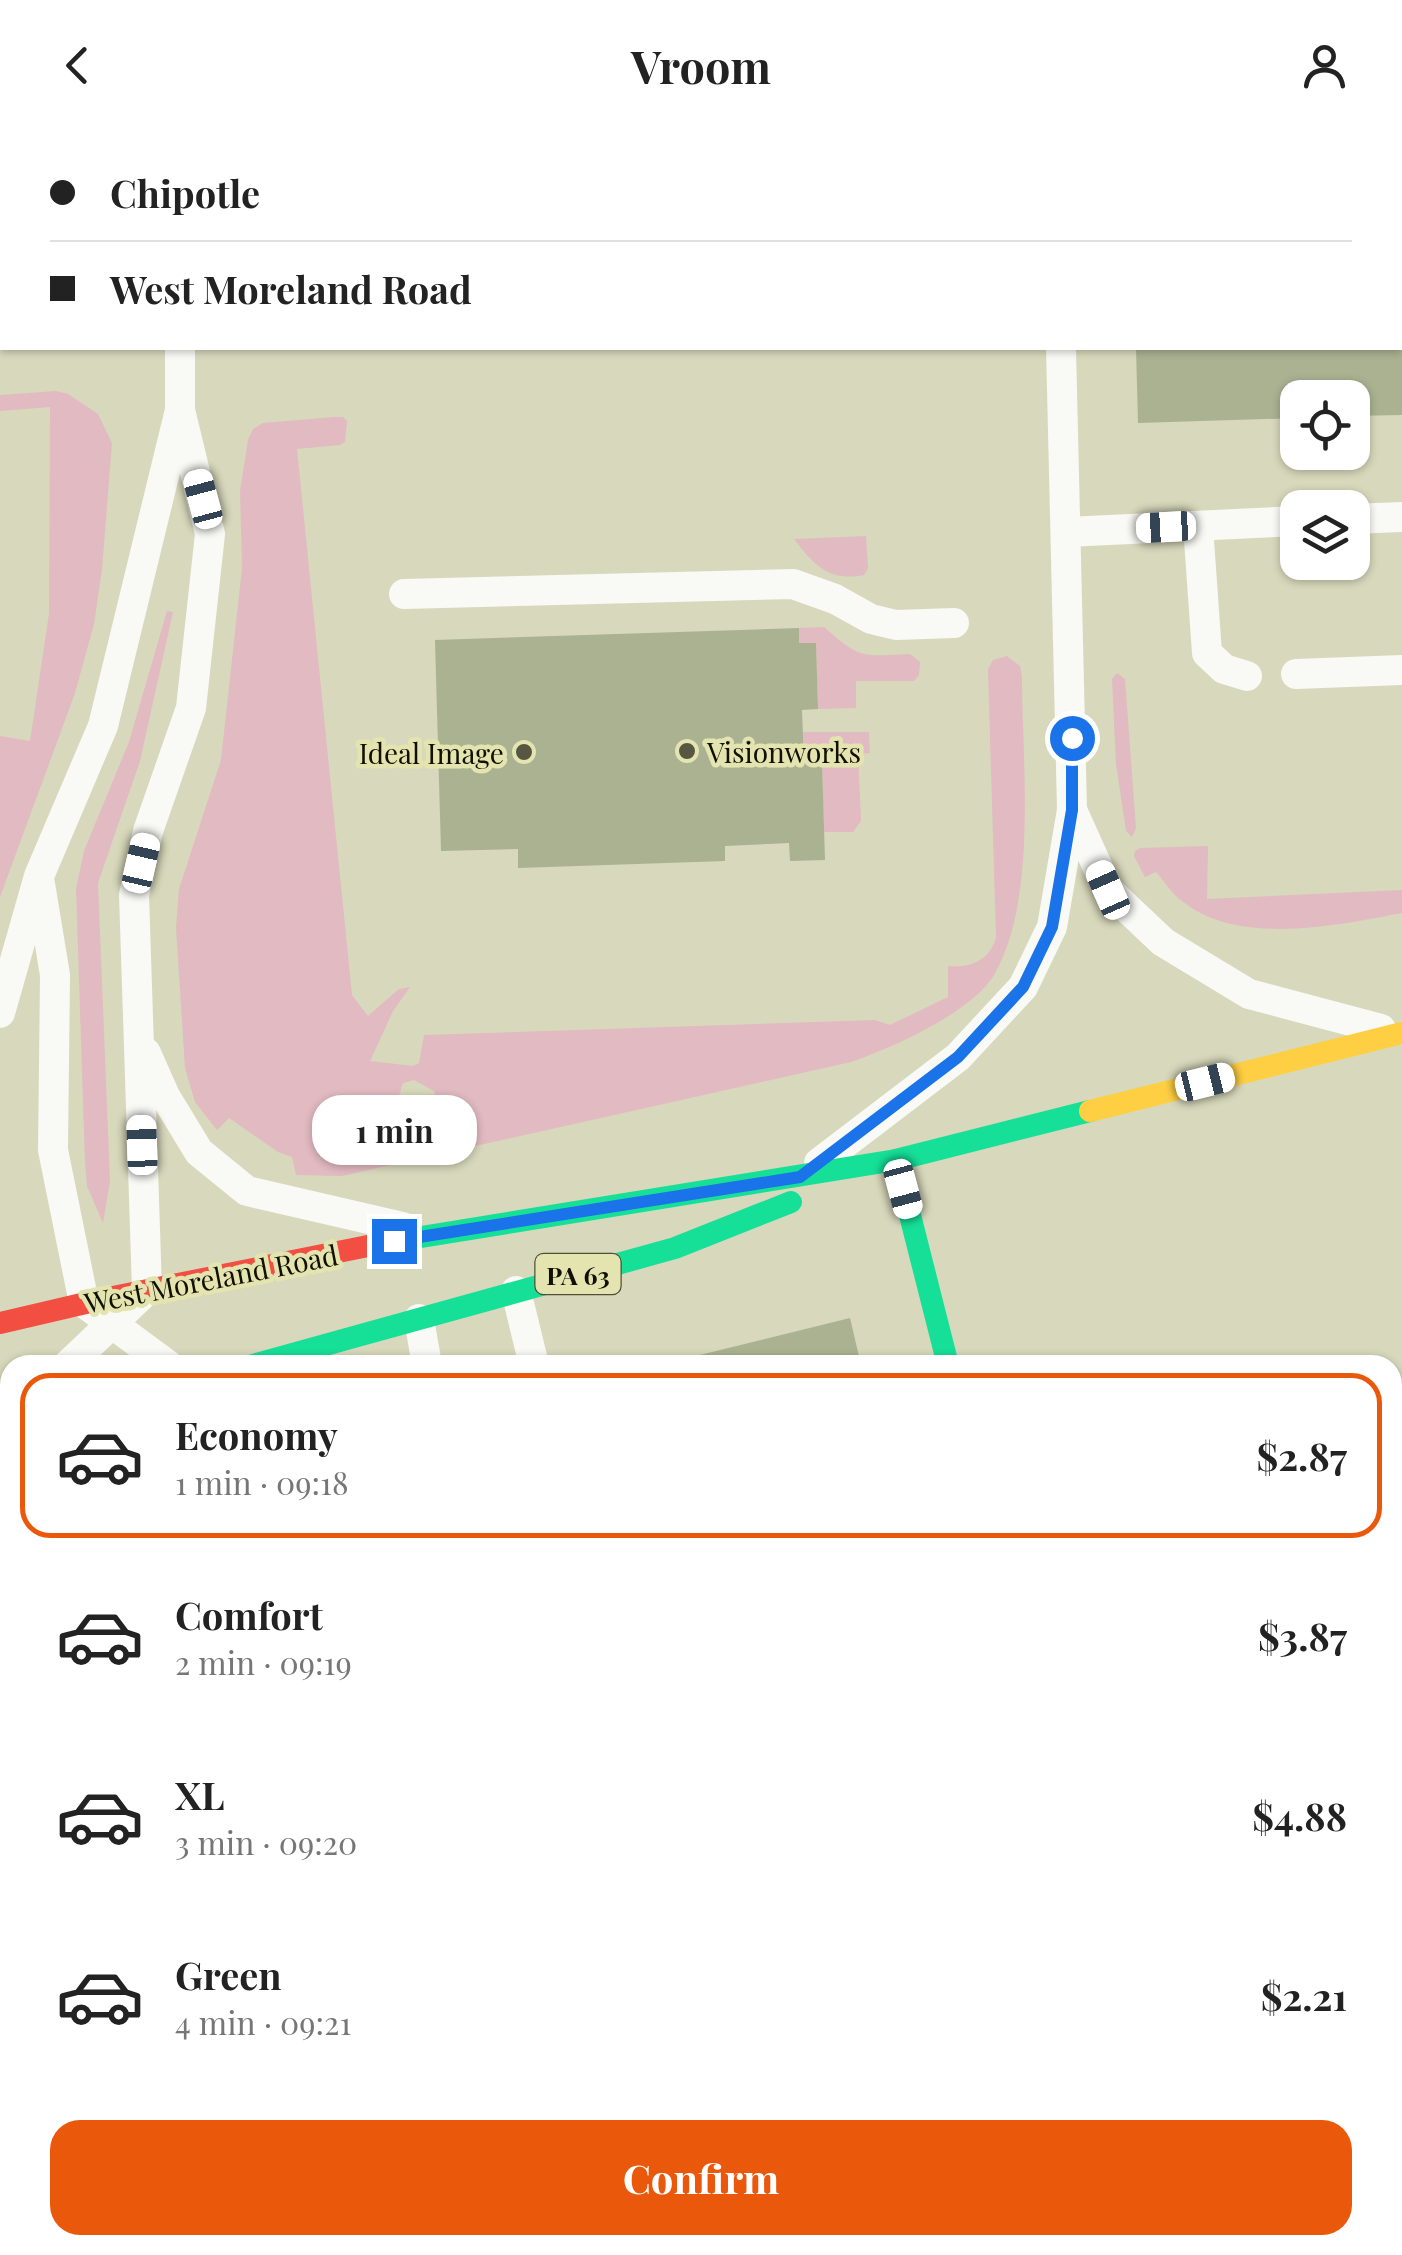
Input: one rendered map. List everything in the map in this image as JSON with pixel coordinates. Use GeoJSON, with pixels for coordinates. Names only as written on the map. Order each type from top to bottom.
{"type":"FeatureCollection","features":[{"type":"Feature","properties":{"kind":"main road","name":"West Moreland Road"},"geometry":{"type":"LineString","coordinates":[[0,1323],[430,1234],[896,1160],[1400,1033]]}},
{"type":"Feature","properties":{"kind":"main road","name":"West Moreland Road"},"geometry":{"type":"LineString","coordinates":[[288,1355],[674,1248],[896,1160]]}},
{"type":"Feature","properties":{"kind":"main road"},"geometry":{"type":"LineString","coordinates":[[896,1160],[945,1355]]}},
{"type":"Feature","properties":{"kind":"lane"},"geometry":{"type":"LineString","coordinates":[[79,1355],[147,1290],[134,895],[148,831],[190,708],[210,534],[180,410],[180,350]]}},
{"type":"Feature","properties":{"kind":"lane"},"geometry":{"type":"LineString","coordinates":[[800,1177],[958,1057],[1023,987],[1052,927],[1072,810],[1061,350]]}},
{"type":"Feature","properties":{"kind":"lane"},"geometry":{"type":"LineString","coordinates":[[0,1013],[39,876],[103,726],[180,410]]}},
{"type":"Feature","properties":{"kind":"lane"},"geometry":{"type":"LineString","coordinates":[[1370,518],[1402,517]]}},
{"type":"Feature","properties":{"kind":"lane"},"geometry":{"type":"LineString","coordinates":[[1067,532],[1280,522]]}},
{"type":"Feature","properties":{"kind":"lane"},"geometry":{"type":"LineString","coordinates":[[1198,526],[1207,654],[1224,669],[1247,676]]}},
{"type":"Feature","properties":{"kind":"lane"},"geometry":{"type":"LineString","coordinates":[[404,594],[793,584],[835,599],[871,620],[896,625],[954,622]]}},
{"type":"Feature","properties":{"kind":"lane"},"geometry":{"type":"LineString","coordinates":[[1296,674],[1402,670]]}},
{"type":"Feature","properties":{"kind":"lane"},"geometry":{"type":"LineString","coordinates":[[1072,810],[1108,890],[1163,942],[1250,994],[1400,1033]]}},
{"type":"Feature","properties":{"kind":"lane"},"geometry":{"type":"LineString","coordinates":[[39,876],[55,975],[53,1150],[84,1304],[154,1355]]}},
{"type":"Feature","properties":{"kind":"lane"},"geometry":{"type":"LineString","coordinates":[[138,1036],[165,1096],[199,1152],[247,1191],[430,1234]]}},
{"type":"Feature","properties":{"kind":"lane"},"geometry":{"type":"LineString","coordinates":[[516,1291],[532,1355]]}},
{"type":"Feature","properties":{"kind":"lane"},"geometry":{"type":"LineString","coordinates":[[419,1318],[425,1355]]}},
{"type":"Feature","properties":{"kind":"shaded area"},"geometry":{"type":"Polygon","coordinates":[[[56,391],[68,394],[98,414],[112,443],[102,569],[94,624],[75,693],[0,897],[0,736],[30,741],[49,614],[50,407],[0,411],[0,395],[56,391]]]}},
{"type":"Feature","properties":{"kind":"shaded area"},"geometry":{"type":"Polygon","coordinates":[[[334,417],[347,421],[345,442],[340,445],[297,449],[352,995],[368,1016],[399,989],[410,987],[393,1011],[370,1061],[413,1066],[419,1063],[424,1035],[875,1020],[890,1025],[948,997],[948,966],[978,961],[989,952],[996,938],[988,669],[993,660],[1007,656],[1020,666],[1022,677],[1024,830],[1017,909],[1008,944],[994,975],[950,1015],[888,1048],[851,1062],[342,1176],[296,1175],[292,1157],[278,1152],[229,1118],[217,1130],[195,1102],[185,1068],[176,928],[179,889],[221,760],[242,568],[240,491],[248,440],[253,429],[263,423],[334,417]],[[414,1080],[403,1083],[396,1105],[397,1122],[411,1133],[438,1129],[442,1116],[434,1091],[414,1080]]]}},
{"type":"Feature","properties":{"kind":"shaded area"},"geometry":{"type":"Polygon","coordinates":[[[866,536],[868,568],[864,575],[852,577],[823,569],[794,539],[866,536]]]}},
{"type":"Feature","properties":{"kind":"shaded area"},"geometry":{"type":"Polygon","coordinates":[[[167,611],[173,612],[140,761],[98,883],[110,1181],[103,1223],[87,1186],[85,1162],[76,889],[84,851],[129,742],[167,611]]]}},
{"type":"Feature","properties":{"kind":"shaded area"},"geometry":{"type":"Polygon","coordinates":[[[824,627],[863,654],[910,654],[920,662],[919,675],[914,681],[856,681],[856,708],[818,709],[816,644],[799,643],[799,628],[824,627]]]}},
{"type":"Feature","properties":{"kind":"shaded area"},"geometry":{"type":"Polygon","coordinates":[[[1117,673],[1125,679],[1136,828],[1132,837],[1126,831],[1116,764],[1112,679],[1117,673]]]}},
{"type":"Feature","properties":{"kind":"shaded area"},"geometry":{"type":"Polygon","coordinates":[[[803,732],[869,732],[870,753],[858,754],[861,821],[853,832],[824,832],[822,762],[804,762],[803,732]]]}},
{"type":"Feature","properties":{"kind":"shaded area"},"geometry":{"type":"Polygon","coordinates":[[[1208,846],[1207,899],[1402,890],[1402,913],[1289,929],[1231,924],[1182,901],[1156,872],[1145,877],[1134,856],[1140,848],[1208,846]]]}},
{"type":"Feature","properties":{"kind":"building"},"geometry":{"type":"Polygon","coordinates":[[[1136,350],[1402,350],[1402,415],[1370,416],[1370,380],[1280,380],[1280,419],[1138,423],[1136,350]]]}},
{"type":"Feature","properties":{"kind":"building"},"geometry":{"type":"Polygon","coordinates":[[[799,628],[799,643],[816,643],[818,709],[802,710],[804,762],[822,762],[825,860],[790,861],[789,843],[725,846],[725,861],[518,868],[518,849],[441,851],[435,640],[799,628]]]}},
{"type":"Feature","properties":{"kind":"building"},"geometry":{"type":"Polygon","coordinates":[[[850,1318],[859,1355],[700,1355],[850,1318]]]}},
{"type":"Feature","properties":{"kind":"traffic: fast"},"geometry":{"type":"LineString","coordinates":[[378,1244],[896,1160],[1090,1111]]}},
{"type":"Feature","properties":{"kind":"traffic: fast"},"geometry":{"type":"LineString","coordinates":[[896,1160],[945,1355]]}},
{"type":"Feature","properties":{"kind":"traffic: fast"},"geometry":{"type":"LineString","coordinates":[[289,1355],[675,1248],[791,1202]]}},
{"type":"Feature","properties":{"kind":"traffic: slow"},"geometry":{"type":"LineString","coordinates":[[1090,1111],[1402,1033]]}},
{"type":"Feature","properties":{"kind":"traffic: jam"},"geometry":{"type":"LineString","coordinates":[[0,1323],[378,1244]]}},
{"type":"Feature","properties":{"kind":"place","name":"Visionworks"},"geometry":{"type":"Point","coordinates":[687,751]}},
{"type":"Feature","properties":{"kind":"place","name":"Ideal Image"},"geometry":{"type":"Point","coordinates":[524,752]}},
{"type":"Feature","properties":{"kind":"route"},"geometry":{"type":"LineString","coordinates":[[394,1241],[800,1177],[958,1057],[1023,987],[1052,927],[1072,810],[1072,738]]}}]}
